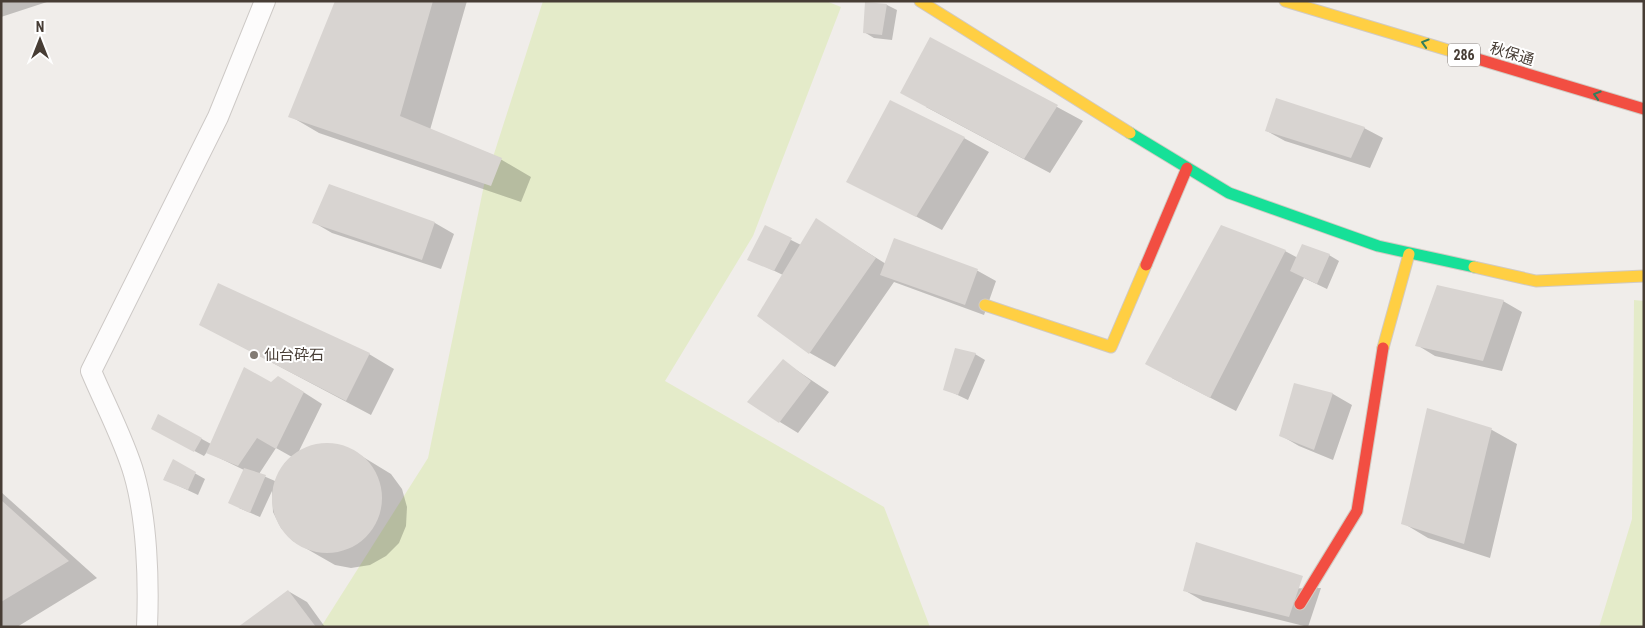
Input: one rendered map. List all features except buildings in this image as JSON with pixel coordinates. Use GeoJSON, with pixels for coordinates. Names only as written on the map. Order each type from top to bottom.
{"type":"FeatureCollection","features":[{"type":"Feature","properties":{"kind":"main road"},"geometry":{"type":"LineString","coordinates":[[920,1],[1229,193],[1378,246],[1536,281],[1644,276]]}},
{"type":"Feature","properties":{"kind":"main road","name":"秋保通"},"geometry":{"type":"LineString","coordinates":[[1285,1],[1644,109]]}},
{"type":"Feature","properties":{"kind":"main road"},"geometry":{"type":"LineString","coordinates":[[984,305],[1112,347],[1188,168]]}},
{"type":"Feature","properties":{"kind":"main road"},"geometry":{"type":"LineString","coordinates":[[1300,604],[1358,512],[1380,360],[1409,254]]}},
{"type":"Feature","properties":{"kind":"lane"},"geometry":{"type":"LineString","coordinates":[[147,627],[146,557],[134,474],[91,370],[218,117],[265,1]]}},
{"type":"Feature","properties":{"kind":"green space"},"geometry":{"type":"Polygon","coordinates":[[[543,1],[826,1],[841,7],[753,236],[665,381],[884,507],[930,627],[321,627],[428,458],[484,185],[543,1]]]}},
{"type":"Feature","properties":{"kind":"green space"},"geometry":{"type":"Polygon","coordinates":[[[1634,300],[1644,301],[1644,627],[1599,627],[1632,519],[1634,300]]]}},
{"type":"Feature","properties":{"kind":"traffic: fast"},"geometry":{"type":"LineString","coordinates":[[1130,133],[1229,193],[1378,246],[1474,267]]}},
{"type":"Feature","properties":{"kind":"traffic: slow"},"geometry":{"type":"LineString","coordinates":[[920,1],[1130,133]]}},
{"type":"Feature","properties":{"kind":"traffic: slow"},"geometry":{"type":"LineString","coordinates":[[1285,1],[1471,57]]}},
{"type":"Feature","properties":{"kind":"traffic: slow"},"geometry":{"type":"LineString","coordinates":[[1383,348],[1409,254]]}},
{"type":"Feature","properties":{"kind":"traffic: slow"},"geometry":{"type":"LineString","coordinates":[[985,305],[1111,347],[1146,265]]}},
{"type":"Feature","properties":{"kind":"traffic: slow"},"geometry":{"type":"LineString","coordinates":[[1474,267],[1536,281],[1644,276]]}},
{"type":"Feature","properties":{"kind":"traffic: jam"},"geometry":{"type":"LineString","coordinates":[[1471,57],[1644,109]]}},
{"type":"Feature","properties":{"kind":"traffic: jam"},"geometry":{"type":"LineString","coordinates":[[1146,265],[1187,168]]}},
{"type":"Feature","properties":{"kind":"traffic: jam"},"geometry":{"type":"LineString","coordinates":[[1300,604],[1357,511],[1383,348]]}},
{"type":"Feature","properties":{"kind":"place","name":"仙台砕石"},"geometry":{"type":"Point","coordinates":[254,355]}}]}
